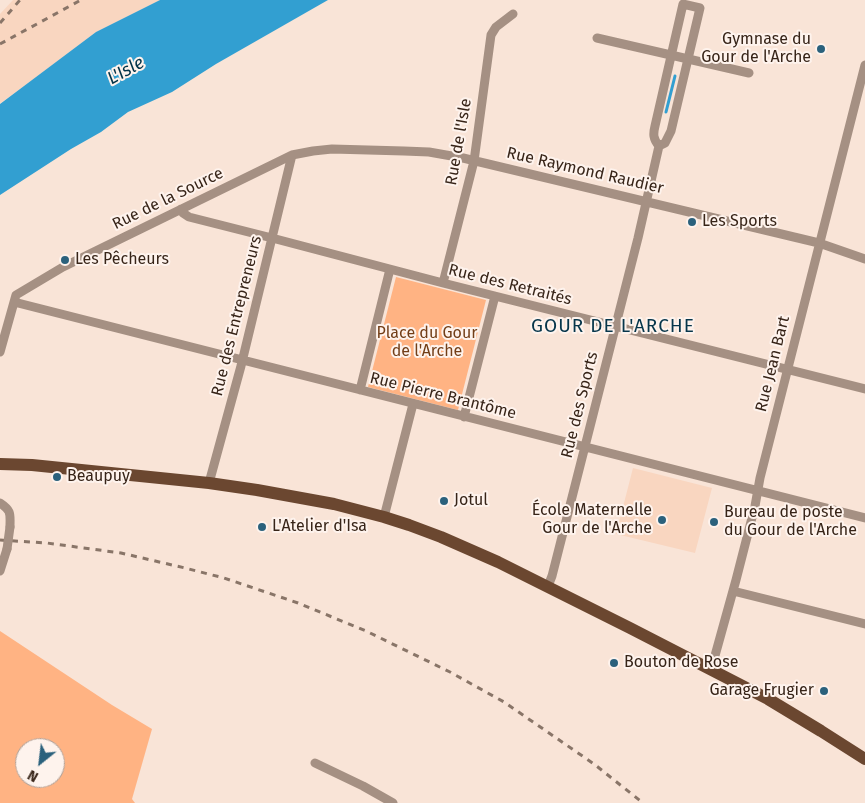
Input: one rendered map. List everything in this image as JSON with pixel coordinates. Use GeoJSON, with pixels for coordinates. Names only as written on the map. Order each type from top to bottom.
{"type":"FeatureCollection","features":[{"type":"Feature","properties":{"kind":"main road"},"geometry":{"type":"LineString","coordinates":[[0,464],[32,465],[209,483],[334,504],[384,517],[441,537],[548,586],[768,699],[865,760]]}},
{"type":"Feature","properties":{"kind":"street"},"geometry":{"type":"LineString","coordinates":[[683,4],[700,8],[688,59],[671,129],[665,143],[659,146],[653,135],[654,126],[683,4]]}},
{"type":"Feature","properties":{"kind":"street","name":"Rue de l'Isle"},"geometry":{"type":"LineString","coordinates":[[443,283],[474,161],[491,35],[496,27],[513,14]]}},
{"type":"Feature","properties":{"kind":"street"},"geometry":{"type":"LineString","coordinates":[[597,38],[749,72]]}},
{"type":"Feature","properties":{"kind":"street","name":"Rue Jean Bart"},"geometry":{"type":"LineString","coordinates":[[711,670],[734,588],[760,478],[865,65]]}},
{"type":"Feature","properties":{"kind":"street"},"geometry":{"type":"LineString","coordinates":[[654,126],[660,121],[668,123],[671,129]]}},
{"type":"Feature","properties":{"kind":"street","name":"Rue des Sports"},"geometry":{"type":"LineString","coordinates":[[548,586],[585,448],[659,146]]}},
{"type":"Feature","properties":{"kind":"street","name":"Rue Raymond Raudier"},"geometry":{"type":"LineString","coordinates":[[292,155],[332,149],[430,152],[819,243],[865,259]]}},
{"type":"Feature","properties":{"kind":"street","name":"Rue de la Source"},"geometry":{"type":"LineString","coordinates":[[14,302],[16,295],[58,270],[292,155]]}},
{"type":"Feature","properties":{"kind":"street","name":"Rue des Entrepreneurs"},"geometry":{"type":"LineString","coordinates":[[209,483],[242,360],[292,155]]}},
{"type":"Feature","properties":{"kind":"street","name":"Rue des Retraités"},"geometry":{"type":"LineString","coordinates":[[181,209],[189,217],[615,327],[865,389]]}},
{"type":"Feature","properties":{"kind":"street"},"geometry":{"type":"LineString","coordinates":[[360,390],[390,269]]}},
{"type":"Feature","properties":{"kind":"street"},"geometry":{"type":"LineString","coordinates":[[464,417],[495,296]]}},
{"type":"Feature","properties":{"kind":"street"},"geometry":{"type":"LineString","coordinates":[[0,352],[14,302]]}},
{"type":"Feature","properties":{"kind":"street","name":"Rue Pierre Brantôme"},"geometry":{"type":"LineString","coordinates":[[14,302],[865,518]]}},
{"type":"Feature","properties":{"kind":"street"},"geometry":{"type":"LineString","coordinates":[[384,517],[412,404]]}},
{"type":"Feature","properties":{"kind":"street"},"geometry":{"type":"LineString","coordinates":[[0,503],[10,512],[7,549],[0,571]]}},
{"type":"Feature","properties":{"kind":"street"},"geometry":{"type":"LineString","coordinates":[[734,588],[865,624]]}},
{"type":"Feature","properties":{"kind":"street"},"geometry":{"type":"LineString","coordinates":[[316,763],[393,803]]}},
{"type":"Feature","properties":{"kind":"shaded area"},"geometry":{"type":"Polygon","coordinates":[[[13,0],[160,0],[96,32],[0,103],[0,14],[13,0]]]}},
{"type":"Feature","properties":{"kind":"shaded area","name":"École Maternelle Gour de l'Arche"},"geometry":{"type":"Polygon","coordinates":[[[633,468],[712,488],[695,553],[616,534],[633,468]]]}},
{"type":"Feature","properties":{"kind":"green space","name":"Place du Gour de l'Arche"},"geometry":{"type":"Polygon","coordinates":[[[396,277],[486,300],[458,410],[368,387],[396,277]]]}},
{"type":"Feature","properties":{"kind":"green space"},"geometry":{"type":"Polygon","coordinates":[[[0,631],[112,705],[152,729],[132,799],[135,803],[0,803],[0,631]]]}},
{"type":"Feature","properties":{"kind":"water","name":"L'Isle"},"geometry":{"type":"Polygon","coordinates":[[[160,0],[328,0],[216,64],[172,92],[128,112],[101,132],[0,195],[0,104],[96,32],[160,0]]]}},
{"type":"Feature","properties":{"kind":"waterway"},"geometry":{"type":"LineString","coordinates":[[666,112],[675,76]]}},
{"type":"Feature","properties":{"kind":"railway"},"geometry":{"type":"LineString","coordinates":[[0,23],[20,0]]}},
{"type":"Feature","properties":{"kind":"railway"},"geometry":{"type":"LineString","coordinates":[[0,44],[81,0]]}},
{"type":"Feature","properties":{"kind":"railway"},"geometry":{"type":"LineString","coordinates":[[0,540],[47,543],[121,553],[224,578],[298,603],[366,631],[450,672],[504,702],[594,764],[643,803]]}},
{"type":"Feature","properties":{"kind":"place","name":"Gymnase du Gour de l'Arche"},"geometry":{"type":"Point","coordinates":[821,49]}},
{"type":"Feature","properties":{"kind":"place","name":"Les Sports"},"geometry":{"type":"Point","coordinates":[692,222]}},
{"type":"Feature","properties":{"kind":"place","name":"Les Pêcheurs"},"geometry":{"type":"Point","coordinates":[65,260]}},
{"type":"Feature","properties":{"kind":"place","name":"Beaupuy"},"geometry":{"type":"Point","coordinates":[57,477]}},
{"type":"Feature","properties":{"kind":"place","name":"Jotul"},"geometry":{"type":"Point","coordinates":[444,501]}},
{"type":"Feature","properties":{"kind":"place","name":"École Maternelle Gour de l'Arche"},"geometry":{"type":"Point","coordinates":[662,520]}},
{"type":"Feature","properties":{"kind":"place","name":"Bureau de poste du Gour de l'Arche"},"geometry":{"type":"Point","coordinates":[714,522]}},
{"type":"Feature","properties":{"kind":"place","name":"L'Atelier d'Isa"},"geometry":{"type":"Point","coordinates":[262,527]}},
{"type":"Feature","properties":{"kind":"place","name":"Bouton de Rose"},"geometry":{"type":"Point","coordinates":[614,663]}},
{"type":"Feature","properties":{"kind":"place","name":"Garage Frugier"},"geometry":{"type":"Point","coordinates":[824,691]}},
{"type":"Feature","properties":{"kind":"district","name":"GOUR DE L'ARCHE"},"geometry":{"type":"Point","coordinates":[613,327]}}]}
